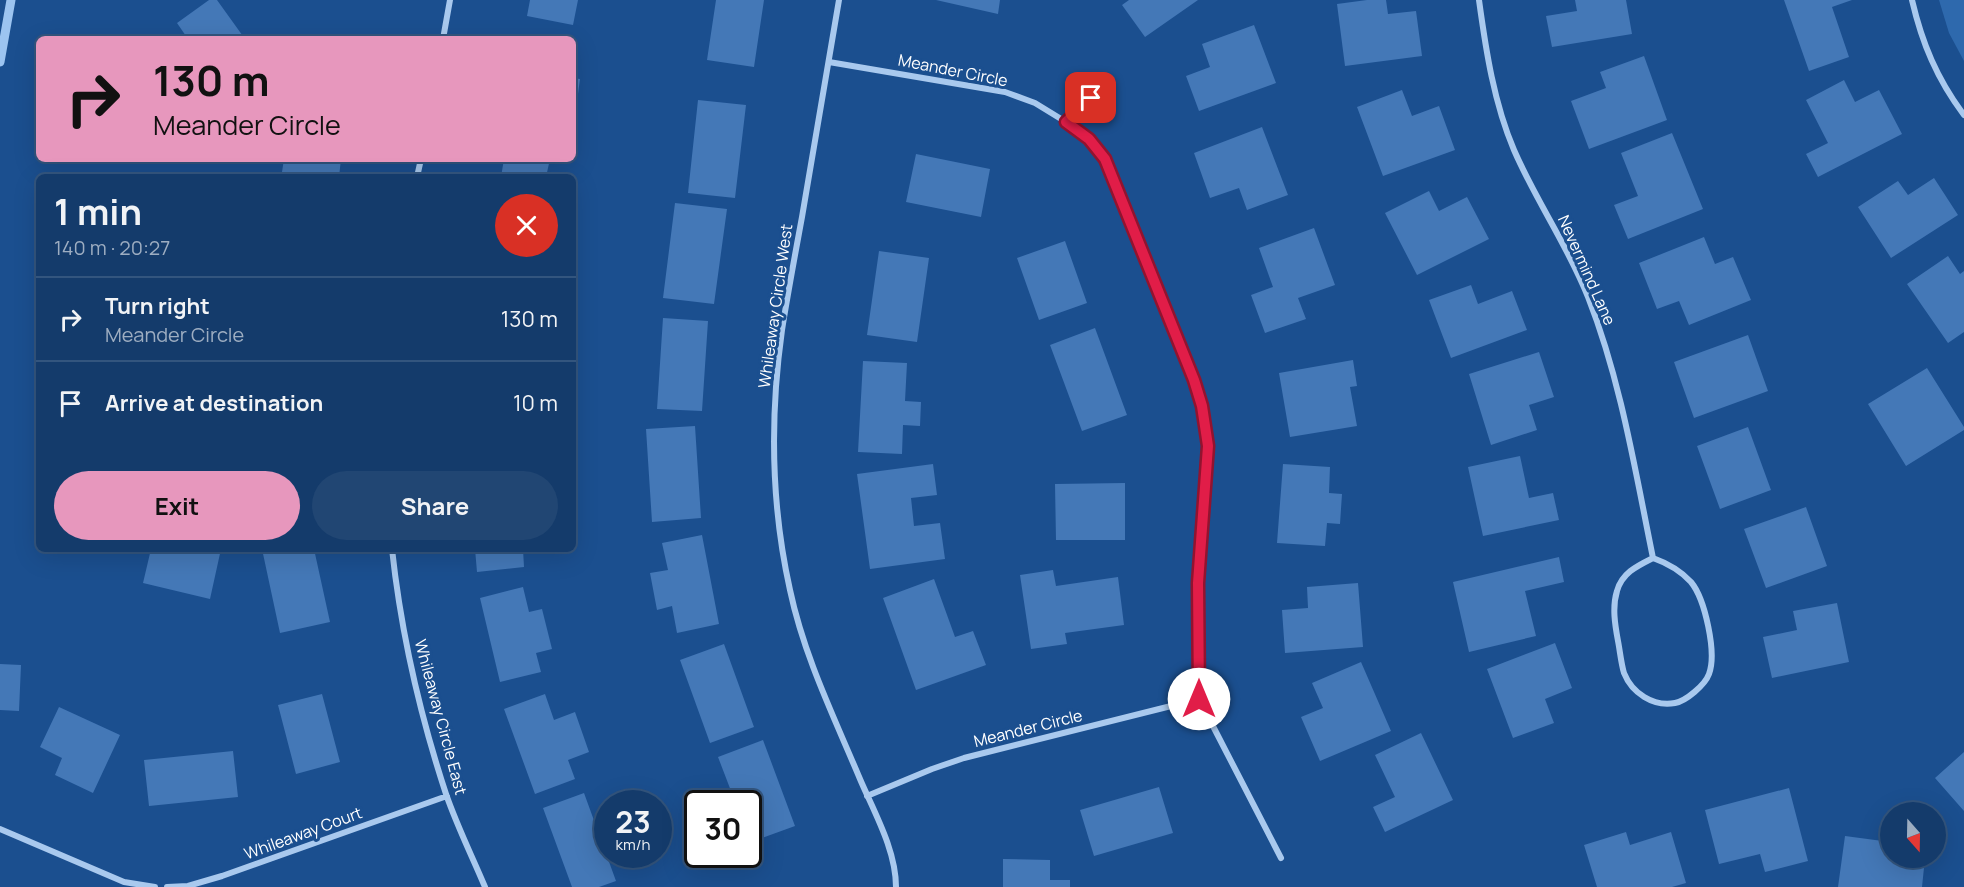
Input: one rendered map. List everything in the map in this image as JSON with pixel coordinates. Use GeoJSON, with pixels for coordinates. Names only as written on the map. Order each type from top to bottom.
{"type":"FeatureCollection","features":[{"type":"Feature","properties":{"kind":"street"},"geometry":{"type":"LineString","coordinates":[[444,36],[450,0]]}},
{"type":"Feature","properties":{"kind":"street","name":"Whileaway Circle West"},"geometry":{"type":"LineString","coordinates":[[839,0],[782,331],[775,403],[774,452],[780,534],[790,592],[817,679],[889,847],[896,887]]}},
{"type":"Feature","properties":{"kind":"street","name":"Nevermind Lane"},"geometry":{"type":"LineString","coordinates":[[1479,0],[1490,71],[1499,110],[1511,141],[1587,296],[1621,398],[1653,558]]}},
{"type":"Feature","properties":{"kind":"street"},"geometry":{"type":"LineString","coordinates":[[1911,0],[1932,65],[1964,115]]}},
{"type":"Feature","properties":{"kind":"street","name":"Meander Circle"},"geometry":{"type":"LineString","coordinates":[[829,62],[1005,92],[1035,103],[1066,122],[1089,139],[1105,159],[1194,380],[1202,406],[1208,446],[1198,583],[1199,699],[1281,858]]}},
{"type":"Feature","properties":{"kind":"street"},"geometry":{"type":"LineString","coordinates":[[1066,122],[1091,98]]}},
{"type":"Feature","properties":{"kind":"street","name":"Whileaway Circle East"},"geometry":{"type":"LineString","coordinates":[[392,552],[407,650],[426,728],[447,796],[485,887]]}},
{"type":"Feature","properties":{"kind":"street"},"geometry":{"type":"LineString","coordinates":[[1653,558],[1672,565],[1691,582],[1703,604],[1712,651],[1709,675],[1694,693],[1676,703],[1654,703],[1636,691],[1624,673],[1614,617],[1617,590],[1630,569],[1653,558]]}},
{"type":"Feature","properties":{"kind":"street","name":"Meander Circle"},"geometry":{"type":"LineString","coordinates":[[867,796],[964,758],[1199,699]]}},
{"type":"Feature","properties":{"kind":"street","name":"Whileaway Court"},"geometry":{"type":"LineString","coordinates":[[167,887],[188,886],[222,876],[447,796]]}},
{"type":"Feature","properties":{"kind":"street"},"geometry":{"type":"LineString","coordinates":[[0,829],[124,882],[154,887]]}},
{"type":"Feature","properties":{"kind":"shaded area"},"geometry":{"type":"Polygon","coordinates":[[[1939,0],[1964,0],[1964,61],[1949,33],[1939,0]]]}},
{"type":"Feature","properties":{"kind":"building"},"geometry":{"type":"Polygon","coordinates":[[[209,0],[217,0],[243,36],[186,36],[177,23],[209,0]]]}},
{"type":"Feature","properties":{"kind":"building"},"geometry":{"type":"Polygon","coordinates":[[[530,0],[578,0],[573,25],[527,16],[530,0]]]}},
{"type":"Feature","properties":{"kind":"building"},"geometry":{"type":"Polygon","coordinates":[[[716,0],[764,0],[754,67],[707,60],[716,0]]]}},
{"type":"Feature","properties":{"kind":"building"},"geometry":{"type":"Polygon","coordinates":[[[936,0],[1000,0],[998,14],[936,0]]]}},
{"type":"Feature","properties":{"kind":"building"},"geometry":{"type":"Polygon","coordinates":[[[1129,0],[1198,0],[1145,37],[1122,5],[1129,0]]]}},
{"type":"Feature","properties":{"kind":"building"},"geometry":{"type":"Polygon","coordinates":[[[1386,0],[1388,14],[1416,11],[1422,56],[1345,66],[1337,4],[1386,0]]]}},
{"type":"Feature","properties":{"kind":"building"},"geometry":{"type":"Polygon","coordinates":[[[1575,0],[1626,0],[1632,34],[1552,47],[1546,16],[1577,11],[1575,0]]]}},
{"type":"Feature","properties":{"kind":"building"},"geometry":{"type":"Polygon","coordinates":[[[1784,0],[1852,0],[1832,7],[1849,57],[1809,71],[1784,0]]]}},
{"type":"Feature","properties":{"kind":"building"},"geometry":{"type":"Polygon","coordinates":[[[1254,25],[1276,83],[1199,111],[1186,76],[1210,67],[1202,44],[1254,25]]]}},
{"type":"Feature","properties":{"kind":"building"},"geometry":{"type":"Polygon","coordinates":[[[1644,56],[1667,120],[1589,149],[1571,101],[1606,88],[1600,72],[1644,56]]]}},
{"type":"Feature","properties":{"kind":"building"},"geometry":{"type":"Polygon","coordinates":[[[576,78],[580,79],[576,109],[576,78]]]}},
{"type":"Feature","properties":{"kind":"building"},"geometry":{"type":"Polygon","coordinates":[[[1844,80],[1855,102],[1879,90],[1902,134],[1818,177],[1806,154],[1828,143],[1806,100],[1844,80]]]}},
{"type":"Feature","properties":{"kind":"building"},"geometry":{"type":"Polygon","coordinates":[[[1402,90],[1412,116],[1439,106],[1455,150],[1383,176],[1357,107],[1402,90]]]}},
{"type":"Feature","properties":{"kind":"building"},"geometry":{"type":"Polygon","coordinates":[[[698,100],[746,105],[735,198],[688,193],[698,100]]]}},
{"type":"Feature","properties":{"kind":"building"},"geometry":{"type":"Polygon","coordinates":[[[1262,127],[1288,195],[1247,210],[1239,188],[1210,198],[1194,153],[1262,127]]]}},
{"type":"Feature","properties":{"kind":"building"},"geometry":{"type":"Polygon","coordinates":[[[1672,133],[1703,209],[1628,239],[1614,205],[1638,196],[1621,153],[1672,133]]]}},
{"type":"Feature","properties":{"kind":"building"},"geometry":{"type":"Polygon","coordinates":[[[916,154],[990,169],[981,217],[906,202],[916,154]]]}},
{"type":"Feature","properties":{"kind":"building"},"geometry":{"type":"Polygon","coordinates":[[[284,162],[341,162],[339,174],[282,172],[284,162]]]}},
{"type":"Feature","properties":{"kind":"building"},"geometry":{"type":"Polygon","coordinates":[[[504,162],[549,162],[547,174],[502,174],[504,162]]]}},
{"type":"Feature","properties":{"kind":"building"},"geometry":{"type":"Polygon","coordinates":[[[1934,178],[1958,215],[1891,258],[1858,207],[1898,181],[1908,195],[1934,178]]]}},
{"type":"Feature","properties":{"kind":"building"},"geometry":{"type":"Polygon","coordinates":[[[1429,191],[1439,211],[1467,197],[1489,239],[1417,275],[1385,213],[1429,191]]]}},
{"type":"Feature","properties":{"kind":"building"},"geometry":{"type":"Polygon","coordinates":[[[675,203],[727,209],[714,304],[663,298],[675,203]]]}},
{"type":"Feature","properties":{"kind":"building"},"geometry":{"type":"Polygon","coordinates":[[[1314,228],[1335,285],[1298,298],[1306,319],[1265,333],[1251,295],[1273,287],[1259,248],[1314,228]]]}},
{"type":"Feature","properties":{"kind":"building"},"geometry":{"type":"Polygon","coordinates":[[[1704,237],[1715,264],[1733,257],[1751,300],[1689,325],[1679,301],[1657,309],[1639,263],[1704,237]]]}},
{"type":"Feature","properties":{"kind":"building"},"geometry":{"type":"Polygon","coordinates":[[[1065,241],[1087,303],[1039,320],[1017,258],[1065,241]]]}},
{"type":"Feature","properties":{"kind":"building"},"geometry":{"type":"Polygon","coordinates":[[[879,251],[929,258],[917,342],[867,335],[879,251]]]}},
{"type":"Feature","properties":{"kind":"building"},"geometry":{"type":"Polygon","coordinates":[[[1948,256],[1960,274],[1964,271],[1964,332],[1948,343],[1907,284],[1948,256]]]}},
{"type":"Feature","properties":{"kind":"building"},"geometry":{"type":"Polygon","coordinates":[[[1471,285],[1478,304],[1512,291],[1527,330],[1451,358],[1429,300],[1471,285]]]}},
{"type":"Feature","properties":{"kind":"building"},"geometry":{"type":"Polygon","coordinates":[[[663,318],[708,321],[702,411],[657,409],[663,318]]]}},
{"type":"Feature","properties":{"kind":"building"},"geometry":{"type":"Polygon","coordinates":[[[1095,328],[1127,415],[1082,431],[1050,345],[1095,328]]]}},
{"type":"Feature","properties":{"kind":"building"},"geometry":{"type":"Polygon","coordinates":[[[1748,335],[1768,391],[1694,418],[1674,362],[1748,335]]]}},
{"type":"Feature","properties":{"kind":"building"},"geometry":{"type":"Polygon","coordinates":[[[1539,352],[1554,397],[1529,405],[1537,430],[1491,445],[1469,374],[1539,352]]]}},
{"type":"Feature","properties":{"kind":"building"},"geometry":{"type":"Polygon","coordinates":[[[1353,360],[1357,386],[1350,387],[1357,426],[1290,437],[1279,373],[1353,360]]]}},
{"type":"Feature","properties":{"kind":"building"},"geometry":{"type":"Polygon","coordinates":[[[863,361],[907,363],[905,401],[921,402],[920,426],[903,425],[902,454],[858,452],[863,361]]]}},
{"type":"Feature","properties":{"kind":"building"},"geometry":{"type":"Polygon","coordinates":[[[1927,368],[1964,430],[1906,466],[1868,404],[1927,368]]]}},
{"type":"Feature","properties":{"kind":"building"},"geometry":{"type":"Polygon","coordinates":[[[695,426],[701,518],[652,522],[646,429],[695,426]]]}},
{"type":"Feature","properties":{"kind":"building"},"geometry":{"type":"Polygon","coordinates":[[[1748,427],[1771,490],[1720,509],[1697,446],[1748,427]]]}},
{"type":"Feature","properties":{"kind":"building"},"geometry":{"type":"Polygon","coordinates":[[[1520,456],[1529,498],[1553,493],[1559,520],[1483,536],[1468,467],[1520,456]]]}},
{"type":"Feature","properties":{"kind":"building"},"geometry":{"type":"Polygon","coordinates":[[[933,464],[937,495],[911,498],[914,526],[940,523],[945,559],[870,569],[857,474],[933,464]]]}},
{"type":"Feature","properties":{"kind":"building"},"geometry":{"type":"Polygon","coordinates":[[[1283,464],[1330,467],[1329,493],[1342,494],[1340,524],[1327,523],[1325,546],[1277,543],[1283,464]]]}},
{"type":"Feature","properties":{"kind":"building"},"geometry":{"type":"Polygon","coordinates":[[[1125,483],[1125,540],[1056,540],[1055,484],[1125,483]]]}},
{"type":"Feature","properties":{"kind":"building"},"geometry":{"type":"Polygon","coordinates":[[[1806,507],[1827,566],[1766,588],[1744,529],[1806,507]]]}},
{"type":"Feature","properties":{"kind":"building"},"geometry":{"type":"Polygon","coordinates":[[[702,535],[719,624],[677,633],[672,606],[657,610],[650,573],[668,570],[662,543],[702,535]]]}},
{"type":"Feature","properties":{"kind":"building"},"geometry":{"type":"Polygon","coordinates":[[[150,552],[220,552],[210,599],[143,583],[150,552]]]}},
{"type":"Feature","properties":{"kind":"building"},"geometry":{"type":"Polygon","coordinates":[[[263,552],[315,552],[330,622],[280,633],[263,552]]]}},
{"type":"Feature","properties":{"kind":"building"},"geometry":{"type":"Polygon","coordinates":[[[475,552],[523,552],[524,567],[477,572],[475,552]]]}},
{"type":"Feature","properties":{"kind":"building"},"geometry":{"type":"Polygon","coordinates":[[[1559,557],[1564,582],[1525,591],[1536,636],[1469,652],[1453,582],[1559,557]]]}},
{"type":"Feature","properties":{"kind":"building"},"geometry":{"type":"Polygon","coordinates":[[[1053,570],[1056,586],[1118,577],[1124,625],[1065,633],[1067,644],[1031,649],[1020,575],[1053,570]]]}},
{"type":"Feature","properties":{"kind":"building"},"geometry":{"type":"Polygon","coordinates":[[[934,579],[955,637],[973,631],[986,665],[916,690],[883,598],[934,579]]]}},
{"type":"Feature","properties":{"kind":"building"},"geometry":{"type":"Polygon","coordinates":[[[1358,583],[1363,647],[1285,653],[1282,610],[1308,608],[1307,587],[1358,583]]]}},
{"type":"Feature","properties":{"kind":"building"},"geometry":{"type":"Polygon","coordinates":[[[523,587],[529,612],[542,609],[552,649],[536,653],[541,672],[500,682],[480,598],[523,587]]]}},
{"type":"Feature","properties":{"kind":"building"},"geometry":{"type":"Polygon","coordinates":[[[1837,603],[1849,662],[1772,678],[1763,637],[1797,630],[1793,611],[1837,603]]]}},
{"type":"Feature","properties":{"kind":"building"},"geometry":{"type":"Polygon","coordinates":[[[1555,643],[1572,688],[1545,699],[1554,723],[1513,738],[1487,669],[1555,643]]]}},
{"type":"Feature","properties":{"kind":"building"},"geometry":{"type":"Polygon","coordinates":[[[724,644],[754,727],[710,743],[680,660],[724,644]]]}},
{"type":"Feature","properties":{"kind":"building"},"geometry":{"type":"Polygon","coordinates":[[[1361,662],[1391,731],[1320,761],[1301,717],[1323,708],[1312,683],[1361,662]]]}},
{"type":"Feature","properties":{"kind":"building"},"geometry":{"type":"Polygon","coordinates":[[[0,664],[21,665],[19,711],[0,710],[0,664]]]}},
{"type":"Feature","properties":{"kind":"building"},"geometry":{"type":"Polygon","coordinates":[[[322,694],[340,762],[296,774],[278,705],[322,694]]]}},
{"type":"Feature","properties":{"kind":"building"},"geometry":{"type":"Polygon","coordinates":[[[545,694],[554,720],[575,712],[589,752],[568,760],[575,779],[535,794],[504,709],[545,694]]]}},
{"type":"Feature","properties":{"kind":"building"},"geometry":{"type":"Polygon","coordinates":[[[59,707],[120,735],[93,793],[55,775],[62,758],[40,747],[59,707]]]}},
{"type":"Feature","properties":{"kind":"building"},"geometry":{"type":"Polygon","coordinates":[[[1421,733],[1453,800],[1385,832],[1373,807],[1395,797],[1375,755],[1421,733]]]}},
{"type":"Feature","properties":{"kind":"building"},"geometry":{"type":"Polygon","coordinates":[[[763,740],[795,826],[762,838],[762,790],[731,790],[718,757],[763,740]]]}},
{"type":"Feature","properties":{"kind":"building"},"geometry":{"type":"Polygon","coordinates":[[[233,751],[238,797],[149,806],[144,760],[233,751]]]}},
{"type":"Feature","properties":{"kind":"building"},"geometry":{"type":"Polygon","coordinates":[[[1964,752],[1964,811],[1935,778],[1964,752]]]}},
{"type":"Feature","properties":{"kind":"building"},"geometry":{"type":"Polygon","coordinates":[[[1159,787],[1173,833],[1094,856],[1080,810],[1159,787]]]}},
{"type":"Feature","properties":{"kind":"building"},"geometry":{"type":"Polygon","coordinates":[[[1789,788],[1808,861],[1765,872],[1760,854],[1719,864],[1705,810],[1789,788]]]}},
{"type":"Feature","properties":{"kind":"building"},"geometry":{"type":"Polygon","coordinates":[[[584,793],[594,820],[594,868],[611,868],[616,881],[599,887],[572,887],[543,808],[584,793]]]}},
{"type":"Feature","properties":{"kind":"building"},"geometry":{"type":"Polygon","coordinates":[[[1626,832],[1630,845],[1671,832],[1686,883],[1672,887],[1597,887],[1584,845],[1626,832]]]}},
{"type":"Feature","properties":{"kind":"building"},"geometry":{"type":"Polygon","coordinates":[[[1845,836],[1880,841],[1880,868],[1924,868],[1922,887],[1838,887],[1845,836]]]}},
{"type":"Feature","properties":{"kind":"building"},"geometry":{"type":"Polygon","coordinates":[[[1003,859],[1050,860],[1050,880],[1070,880],[1070,887],[1003,887],[1003,859]]]}},
{"type":"Feature","properties":{"kind":"waterway"},"geometry":{"type":"LineString","coordinates":[[0,62],[11,0]]}},
{"type":"Feature","properties":{"kind":"route"},"geometry":{"type":"LineString","coordinates":[[1091,98],[1066,122],[1089,139],[1105,159],[1194,380],[1202,406],[1208,446],[1198,583],[1199,699]]}}]}
